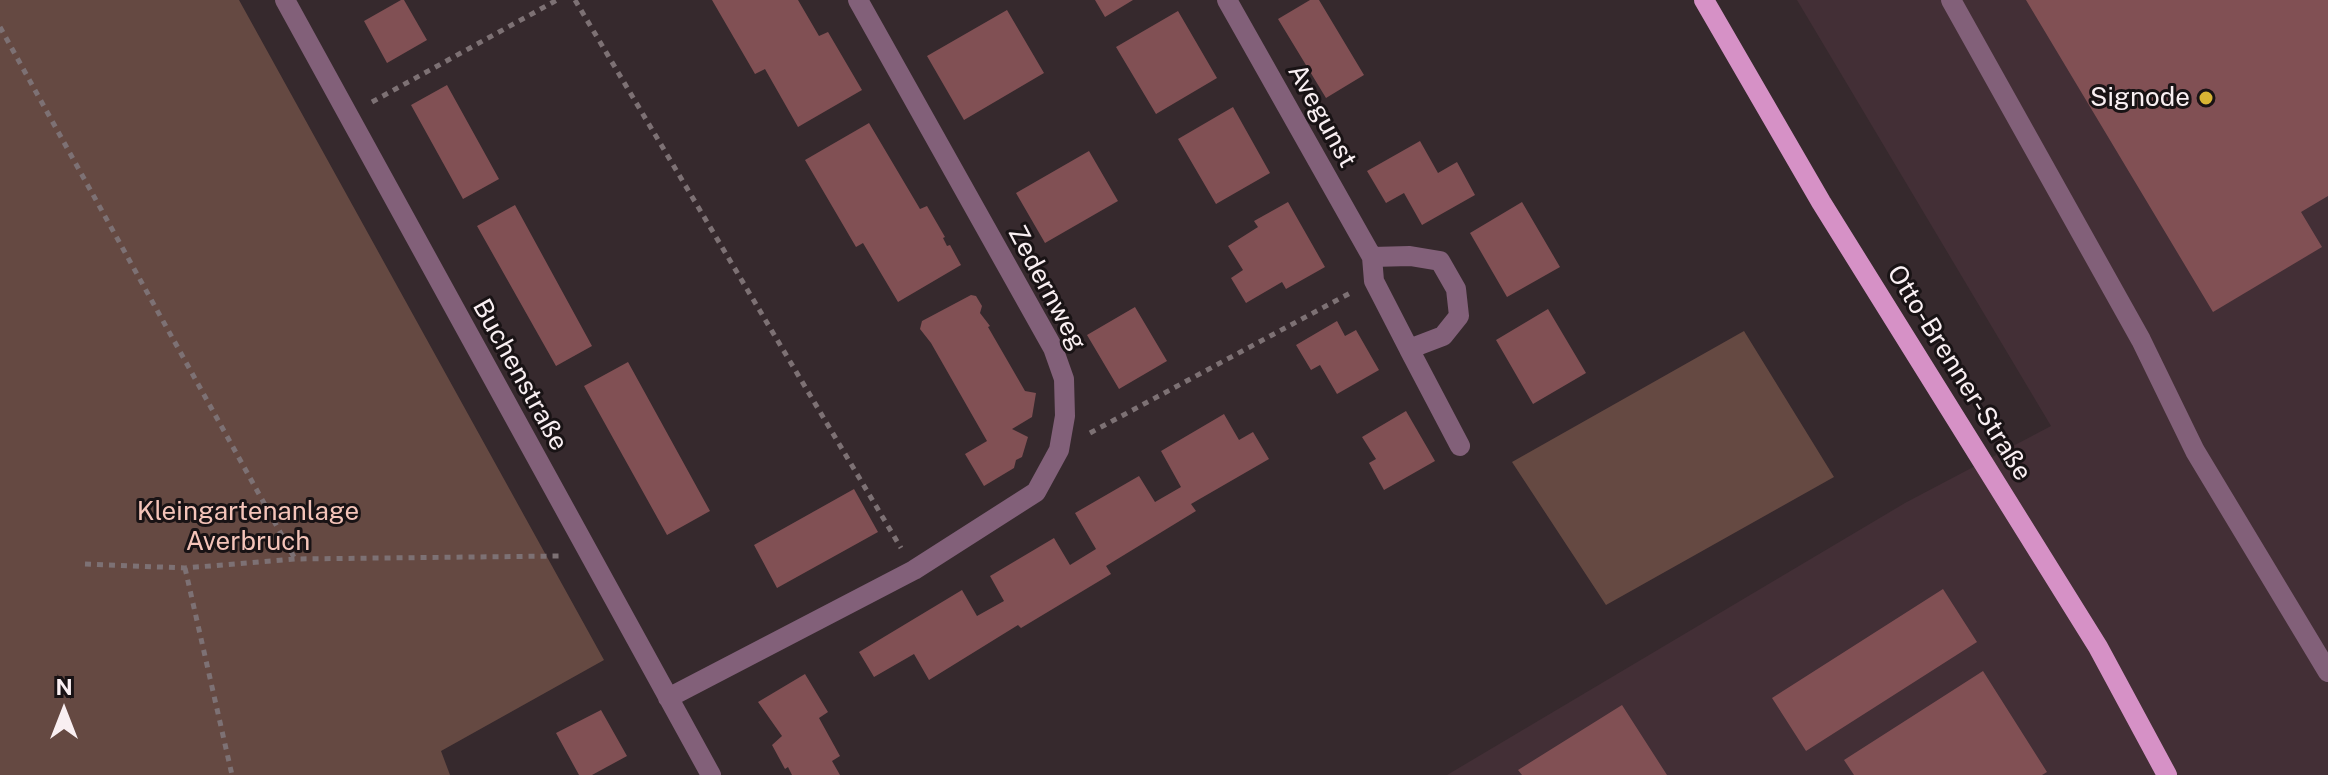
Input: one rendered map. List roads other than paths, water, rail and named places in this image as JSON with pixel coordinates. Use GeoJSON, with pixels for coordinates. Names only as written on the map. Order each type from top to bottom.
{"type":"FeatureCollection","features":[{"type":"Feature","properties":{"kind":"main road","name":"Otto-Brenner-Straße"},"geometry":{"type":"LineString","coordinates":[[1704,0],[1821,202],[2098,647],[2167,775]]}},
{"type":"Feature","properties":{"kind":"street","name":"Buchenstraße"},"geometry":{"type":"LineString","coordinates":[[285,0],[711,775]]}},
{"type":"Feature","properties":{"kind":"street","name":"Zedernweg"},"geometry":{"type":"LineString","coordinates":[[668,698],[914,570],[1009,512],[1036,492],[1059,450],[1065,416],[1064,379],[1053,348],[858,0]]}},
{"type":"Feature","properties":{"kind":"street","name":"Avegunst"},"geometry":{"type":"LineString","coordinates":[[1227,0],[1372,257],[1374,281],[1460,446]]}},
{"type":"Feature","properties":{"kind":"street"},"geometry":{"type":"LineString","coordinates":[[1951,0],[2141,340],[2195,451],[2328,672]]}},
{"type":"Feature","properties":{"kind":"street"},"geometry":{"type":"LineString","coordinates":[[1372,257],[1410,256],[1440,261],[1456,289],[1459,316],[1443,336],[1409,349]]}},
{"type":"Feature","properties":{"kind":"place","name":"Signode"},"geometry":{"type":"Point","coordinates":[2206,98]}},
{"type":"Feature","properties":{"kind":"park label","name":"Kleingartenanlage Averbruch"},"geometry":{"type":"Point","coordinates":[248,527]}}]}
